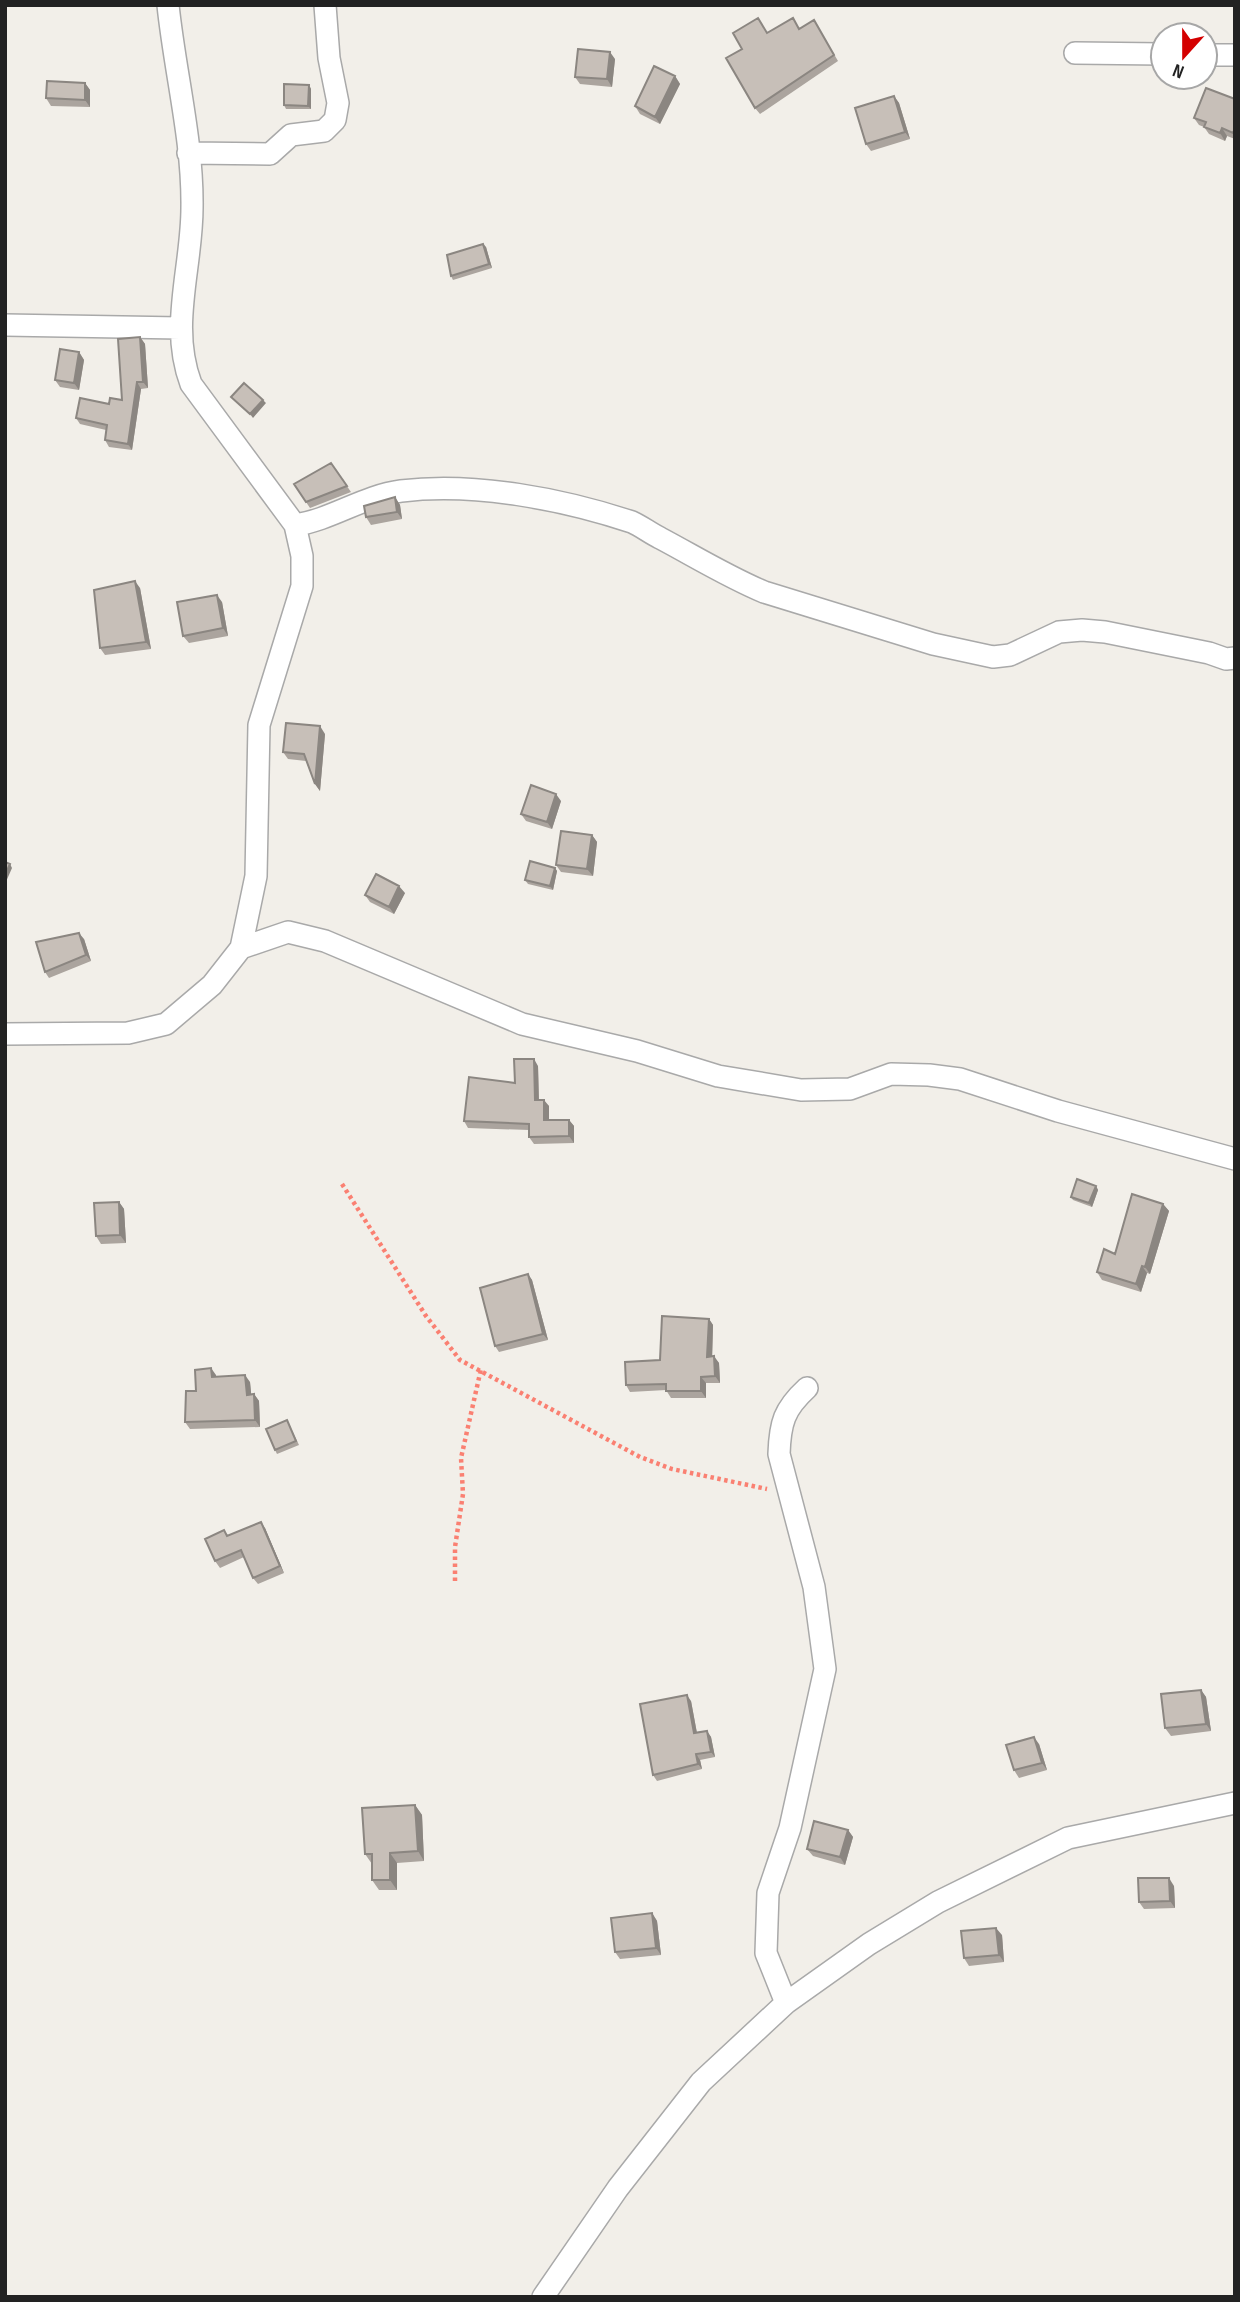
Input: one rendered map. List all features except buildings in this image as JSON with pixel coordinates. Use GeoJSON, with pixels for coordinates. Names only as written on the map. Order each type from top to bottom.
{"type":"FeatureCollection","features":[{"type":"Feature","properties":{"kind":"street"},"geometry":{"type":"LineString","coordinates":[[5,1034],[128,1033],[166,1024],[212,985],[241,948],[256,876],[259,725],[302,586],[302,556],[295,525],[191,384],[183,364],[180,328],[192,209],[188,153],[168,5]]}},
{"type":"Feature","properties":{"kind":"street"},"geometry":{"type":"LineString","coordinates":[[188,153],[270,154],[291,135],[324,131],[335,120],[338,103],[329,58],[325,5]]}},
{"type":"Feature","properties":{"kind":"street"},"geometry":{"type":"LineString","coordinates":[[1075,53],[1149,54]]}},
{"type":"Feature","properties":{"kind":"street"},"geometry":{"type":"LineString","coordinates":[[5,325],[180,328]]}},
{"type":"Feature","properties":{"kind":"street"},"geometry":{"type":"LineString","coordinates":[[295,525],[317,520],[350,505],[401,491],[459,490],[533,495],[633,523],[764,592],[954,649],[993,657],[1010,655],[1059,632],[1082,631],[1105,632],[1235,659]]}},
{"type":"Feature","properties":{"kind":"street"},"geometry":{"type":"LineString","coordinates":[[241,948],[288,932],[326,941],[522,1024],[638,1051],[718,1076],[801,1090],[850,1090],[891,1074],[960,1079],[1058,1111],[1235,1159]]}},
{"type":"Feature","properties":{"kind":"street"},"geometry":{"type":"LineString","coordinates":[[786,2003],[766,1953],[768,1893],[790,1828],[825,1669],[814,1587],[779,1454],[780,1432],[789,1405],[807,1388]]}},
{"type":"Feature","properties":{"kind":"street"},"geometry":{"type":"LineString","coordinates":[[544,2297],[618,2188],[701,2082],[786,2003],[869,1944],[938,1902],[1069,1838],[1235,1804]]}},
{"type":"Feature","properties":{"kind":"path"},"geometry":{"type":"LineString","coordinates":[[342,1184],[447,1348],[460,1360],[481,1368],[530,1400],[640,1457],[672,1469],[739,1485],[788,1492]]}},
{"type":"Feature","properties":{"kind":"path"},"geometry":{"type":"LineString","coordinates":[[454,1581],[455,1546],[463,1494],[461,1458],[481,1368]]}}]}
